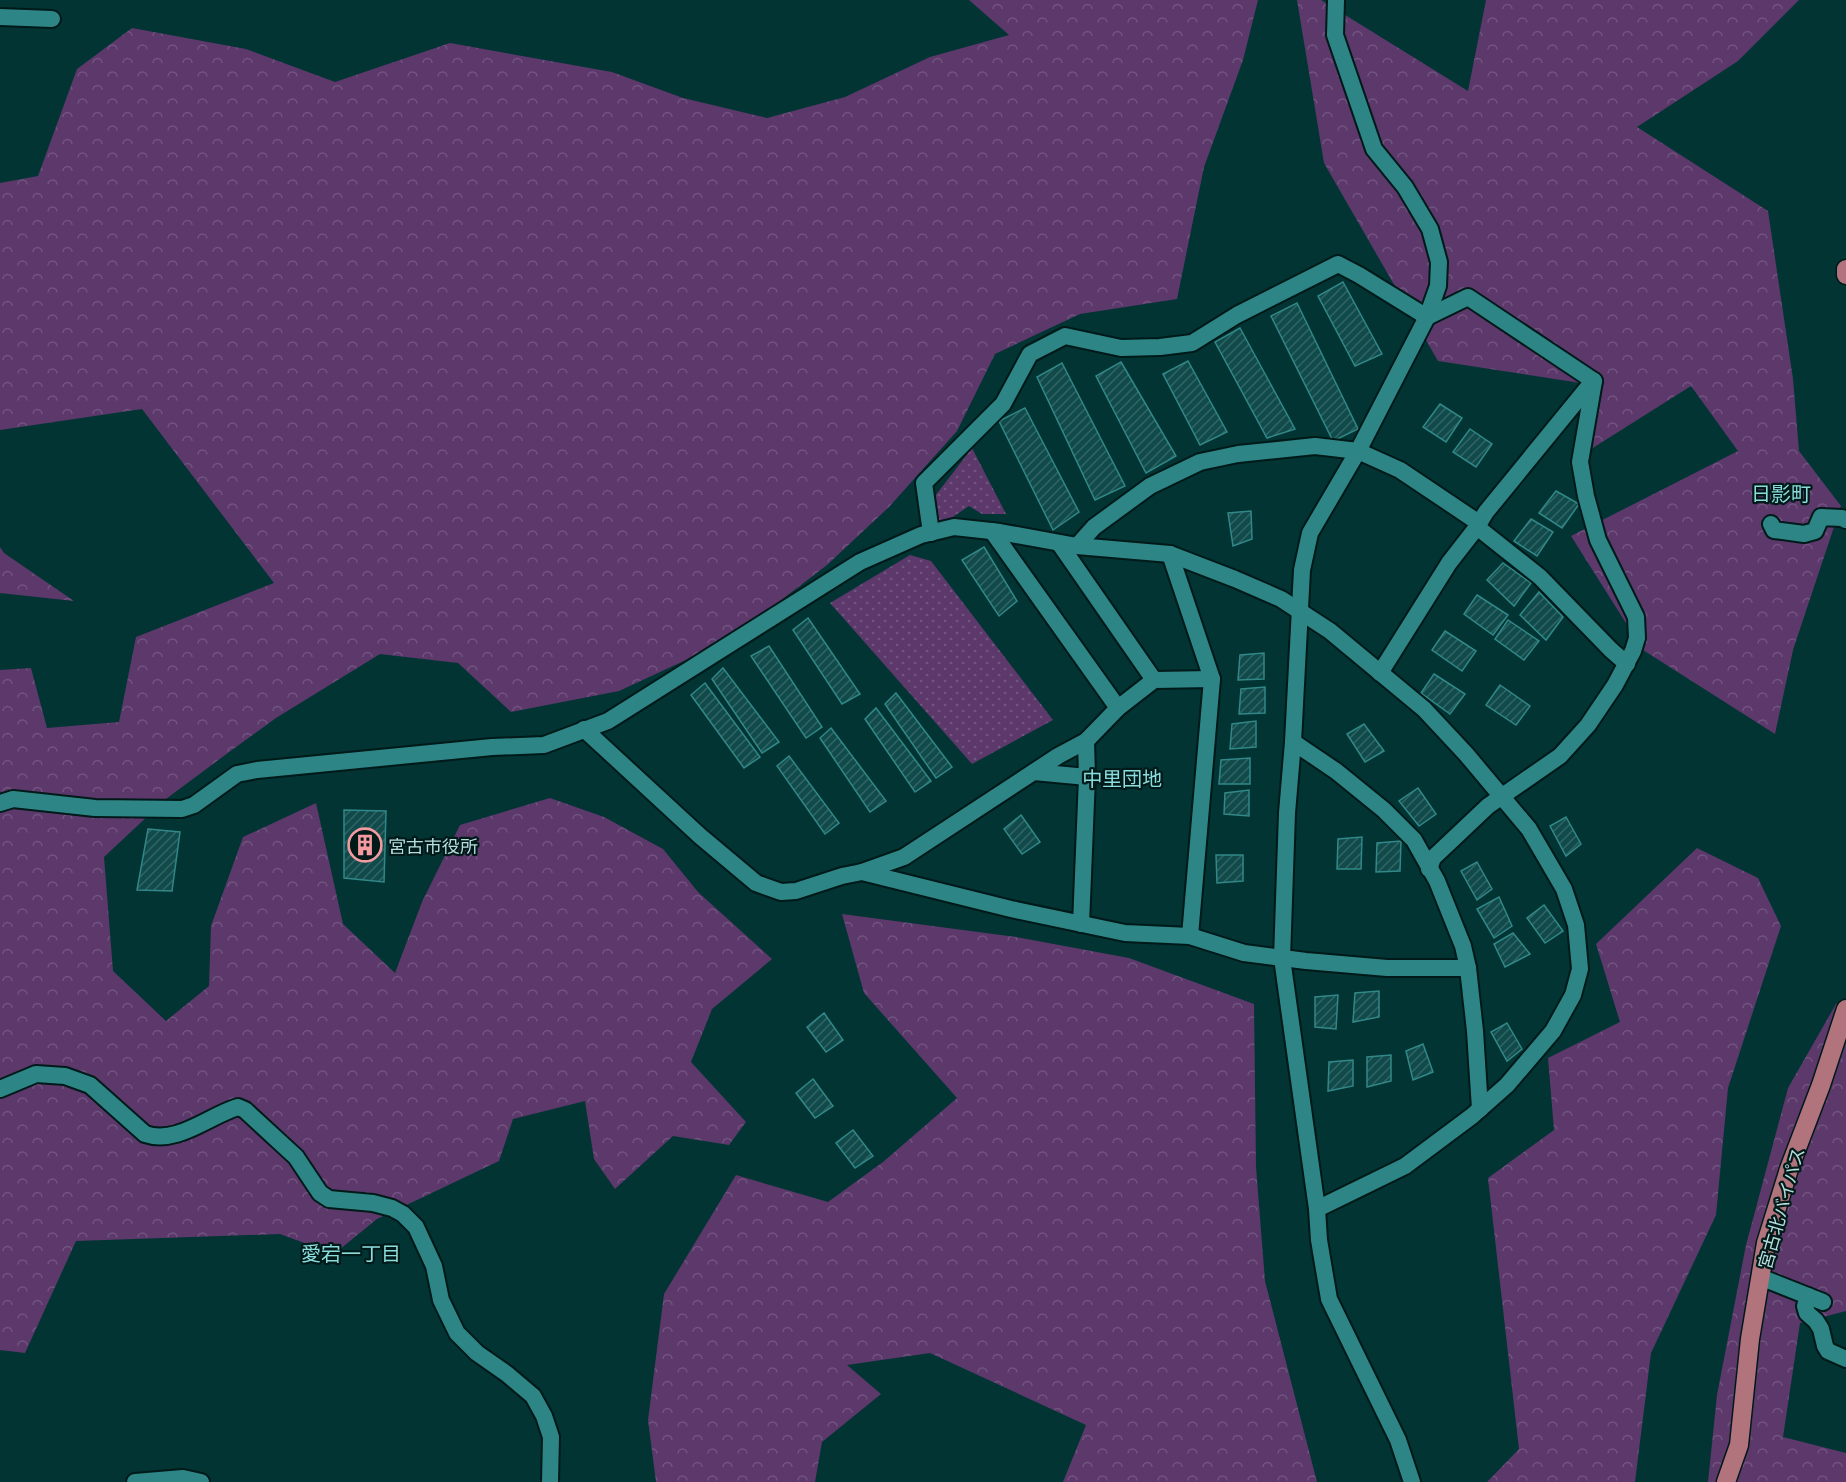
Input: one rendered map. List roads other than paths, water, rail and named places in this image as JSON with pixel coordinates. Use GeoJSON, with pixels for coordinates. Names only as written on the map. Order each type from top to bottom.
{"type":"FeatureCollection","features":[{"type":"Feature","properties":{"kind":"highway"},"geometry":{"type":"LineString","coordinates":[[1846,269],[1846,275]]}},
{"type":"Feature","properties":{"kind":"highway","name":"宮古北バイパス"},"geometry":{"type":"LineString","coordinates":[[1726,1482],[1739,1445],[1750,1339],[1766,1243],[1789,1169],[1821,1085],[1846,1009]]}},
{"type":"Feature","properties":{"kind":"street"},"geometry":{"type":"LineString","coordinates":[[1336,0],[1335,35],[1374,149],[1405,187],[1430,230],[1439,262],[1438,286],[1427,316],[1358,451],[1310,533],[1302,570],[1299,609],[1293,742],[1287,813],[1282,958],[1317,1209],[1319,1240],[1329,1299],[1398,1440],[1412,1482]]}},
{"type":"Feature","properties":{"kind":"street"},"geometry":{"type":"LineString","coordinates":[[0,17],[52,19]]}},
{"type":"Feature","properties":{"kind":"street"},"geometry":{"type":"LineString","coordinates":[[931,533],[924,483],[1003,404],[1030,354],[1065,336],[1122,348],[1192,343],[1237,315],[1338,264],[1427,316]]}},
{"type":"Feature","properties":{"kind":"street"},"geometry":{"type":"LineString","coordinates":[[1427,316],[1468,297],[1594,381]]}},
{"type":"Feature","properties":{"kind":"street"},"geometry":{"type":"LineString","coordinates":[[1380,673],[1449,563],[1594,381]]}},
{"type":"Feature","properties":{"kind":"street"},"geometry":{"type":"LineString","coordinates":[[1429,868],[1433,858],[1488,806],[1560,756],[1588,726],[1627,664],[1637,639],[1636,617],[1598,540],[1580,462],[1594,381]]}},
{"type":"Feature","properties":{"kind":"street"},"geometry":{"type":"LineString","coordinates":[[1077,546],[1094,527],[1150,486],[1200,462],[1239,454],[1315,446],[1358,451],[1400,470],[1478,525],[1540,577],[1627,664]]}},
{"type":"Feature","properties":{"kind":"street"},"geometry":{"type":"LineString","coordinates":[[1771,524],[1774,530],[1804,534],[1815,531],[1821,517],[1846,520]]}},
{"type":"Feature","properties":{"kind":"street"},"geometry":{"type":"LineString","coordinates":[[0,803],[13,798],[95,808],[182,809],[194,805],[237,774],[257,770],[492,747],[544,745],[608,721],[860,562],[921,535],[954,527],[992,531],[1077,546],[1170,554],[1281,598],[1330,631],[1424,709],[1466,754],[1529,829],[1564,890],[1576,925],[1580,969],[1573,995],[1553,1030],[1507,1085],[1472,1116],[1405,1166],[1317,1209]]}},
{"type":"Feature","properties":{"kind":"street"},"geometry":{"type":"LineString","coordinates":[[992,531],[1118,708]]}},
{"type":"Feature","properties":{"kind":"street"},"geometry":{"type":"LineString","coordinates":[[1059,543],[1154,680]]}},
{"type":"Feature","properties":{"kind":"street"},"geometry":{"type":"LineString","coordinates":[[1170,554],[1212,679],[1190,936]]}},
{"type":"Feature","properties":{"kind":"street"},"geometry":{"type":"LineString","coordinates":[[584,729],[700,836],[756,883],[782,892],[796,891],[904,857],[1058,756],[1086,741],[1118,708],[1154,680],[1212,679]]}},
{"type":"Feature","properties":{"kind":"street"},"geometry":{"type":"LineString","coordinates":[[1081,924],[1087,777],[1086,741]]}},
{"type":"Feature","properties":{"kind":"street"},"geometry":{"type":"LineString","coordinates":[[1293,742],[1335,771],[1384,810],[1414,840],[1437,881],[1463,946],[1468,968],[1480,1109]]}},
{"type":"Feature","properties":{"kind":"street"},"geometry":{"type":"LineString","coordinates":[[1034,772],[1087,777]]}},
{"type":"Feature","properties":{"kind":"street"},"geometry":{"type":"LineString","coordinates":[[862,872],[1081,924],[1125,933],[1190,936],[1244,953],[1387,968],[1468,968]]}},
{"type":"Feature","properties":{"kind":"street"},"geometry":{"type":"LineString","coordinates":[[0,1089],[36,1074],[65,1076],[90,1085],[145,1134],[156,1138],[173,1135],[238,1107],[246,1110],[296,1157],[320,1193],[329,1199],[373,1203],[392,1208],[403,1214],[417,1227],[434,1266],[441,1300],[457,1333],[477,1353],[533,1396],[544,1416],[551,1437],[550,1482]]}},
{"type":"Feature","properties":{"kind":"street"},"geometry":{"type":"LineString","coordinates":[[1760,1277],[1816,1299],[1805,1306],[1807,1313],[1821,1329],[1828,1351],[1846,1359]]}},
{"type":"Feature","properties":{"kind":"street"},"geometry":{"type":"LineString","coordinates":[[135,1482],[183,1478],[201,1482]]}},
{"type":"Feature","properties":{"kind":"place","name":"宮古市役所"},"geometry":{"type":"Point","coordinates":[365,845]}},
{"type":"Feature","properties":{"kind":"district","name":"日影町"},"geometry":{"type":"Point","coordinates":[1781,492]}},
{"type":"Feature","properties":{"kind":"district","name":"中里団地"},"geometry":{"type":"Point","coordinates":[1122,777]}},
{"type":"Feature","properties":{"kind":"district","name":"愛宕一丁目"},"geometry":{"type":"Point","coordinates":[351,1252]}}]}
